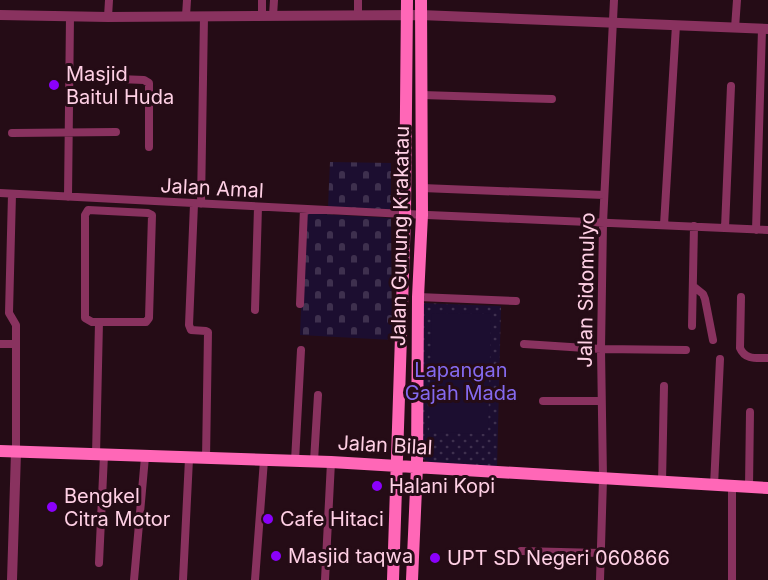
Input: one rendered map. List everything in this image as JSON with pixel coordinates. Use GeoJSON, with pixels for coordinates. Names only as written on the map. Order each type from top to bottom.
{"type":"FeatureCollection","features":[{"type":"Feature","properties":{"kind":"main road","name":"Jalan Gunung Krakatau"},"geometry":{"type":"LineString","coordinates":[[393,580],[405,214],[407,0]]}},
{"type":"Feature","properties":{"kind":"main road","name":"Jalan Gunung Krakatau"},"geometry":{"type":"LineString","coordinates":[[412,580],[417,466],[418,297],[422,215],[421,0]]}},
{"type":"Feature","properties":{"kind":"main road","name":"Jalan Bilal"},"geometry":{"type":"LineString","coordinates":[[0,451],[189,459],[314,461],[768,488]]}},
{"type":"Feature","properties":{"kind":"street"},"geometry":{"type":"LineString","coordinates":[[108,17],[109,0]]}},
{"type":"Feature","properties":{"kind":"street"},"geometry":{"type":"LineString","coordinates":[[186,0],[186,16]]}},
{"type":"Feature","properties":{"kind":"street"},"geometry":{"type":"LineString","coordinates":[[262,0],[268,16]]}},
{"type":"Feature","properties":{"kind":"street"},"geometry":{"type":"LineString","coordinates":[[268,16],[274,0]]}},
{"type":"Feature","properties":{"kind":"street"},"geometry":{"type":"LineString","coordinates":[[358,0],[358,15]]}},
{"type":"Feature","properties":{"kind":"street","name":"Jalan Sidomulyo"},"geometry":{"type":"LineString","coordinates":[[600,580],[603,478],[601,349],[603,222],[614,0]]}},
{"type":"Feature","properties":{"kind":"street"},"geometry":{"type":"LineString","coordinates":[[735,28],[737,0]]}},
{"type":"Feature","properties":{"kind":"street"},"geometry":{"type":"LineString","coordinates":[[0,15],[108,17],[420,15],[765,29],[756,230]]}},
{"type":"Feature","properties":{"kind":"street"},"geometry":{"type":"LineString","coordinates":[[68,197],[70,16]]}},
{"type":"Feature","properties":{"kind":"street"},"geometry":{"type":"LineString","coordinates":[[204,16],[197,204],[189,325],[191,330],[208,332],[206,459]]}},
{"type":"Feature","properties":{"kind":"street"},"geometry":{"type":"LineString","coordinates":[[664,225],[676,25]]}},
{"type":"Feature","properties":{"kind":"street"},"geometry":{"type":"LineString","coordinates":[[69,77],[144,80],[149,83],[149,147]]}},
{"type":"Feature","properties":{"kind":"street"},"geometry":{"type":"LineString","coordinates":[[725,228],[731,86]]}},
{"type":"Feature","properties":{"kind":"street"},"geometry":{"type":"LineString","coordinates":[[422,94],[552,99]]}},
{"type":"Feature","properties":{"kind":"street"},"geometry":{"type":"LineString","coordinates":[[12,133],[116,132]]}},
{"type":"Feature","properties":{"kind":"street"},"geometry":{"type":"LineString","coordinates":[[422,188],[604,195]]}},
{"type":"Feature","properties":{"kind":"street","name":"Jalan Amal"},"geometry":{"type":"LineString","coordinates":[[0,193],[768,230]]}},
{"type":"Feature","properties":{"kind":"street"},"geometry":{"type":"LineString","coordinates":[[12,194],[9,313],[16,325],[16,452],[12,580]]}},
{"type":"Feature","properties":{"kind":"street"},"geometry":{"type":"LineString","coordinates":[[255,310],[258,207]]}},
{"type":"Feature","properties":{"kind":"street"},"geometry":{"type":"LineString","coordinates":[[300,304],[304,209]]}},
{"type":"Feature","properties":{"kind":"street"},"geometry":{"type":"LineString","coordinates":[[88,210],[150,213],[153,218],[149,318],[144,322],[99,322],[88,320],[84,315],[85,213],[88,210]]}},
{"type":"Feature","properties":{"kind":"street"},"geometry":{"type":"LineString","coordinates":[[692,326],[694,226]]}},
{"type":"Feature","properties":{"kind":"street"},"geometry":{"type":"LineString","coordinates":[[693,286],[703,294],[705,299],[713,339]]}},
{"type":"Feature","properties":{"kind":"street"},"geometry":{"type":"LineString","coordinates":[[418,297],[516,301]]}},
{"type":"Feature","properties":{"kind":"street"},"geometry":{"type":"LineString","coordinates":[[741,297],[740,348],[742,353],[746,357],[768,358]]}},
{"type":"Feature","properties":{"kind":"street"},"geometry":{"type":"LineString","coordinates":[[99,322],[99,563]]}},
{"type":"Feature","properties":{"kind":"street"},"geometry":{"type":"LineString","coordinates":[[0,344],[15,344]]}},
{"type":"Feature","properties":{"kind":"street"},"geometry":{"type":"LineString","coordinates":[[524,344],[601,349],[686,350]]}},
{"type":"Feature","properties":{"kind":"street"},"geometry":{"type":"LineString","coordinates":[[295,461],[301,350]]}},
{"type":"Feature","properties":{"kind":"street"},"geometry":{"type":"LineString","coordinates":[[714,486],[720,359]]}},
{"type":"Feature","properties":{"kind":"street"},"geometry":{"type":"LineString","coordinates":[[662,482],[664,386]]}},
{"type":"Feature","properties":{"kind":"street"},"geometry":{"type":"LineString","coordinates":[[314,461],[318,395]]}},
{"type":"Feature","properties":{"kind":"street"},"geometry":{"type":"LineString","coordinates":[[543,401],[602,401]]}},
{"type":"Feature","properties":{"kind":"street"},"geometry":{"type":"LineString","coordinates":[[749,487],[750,412]]}},
{"type":"Feature","properties":{"kind":"street"},"geometry":{"type":"LineString","coordinates":[[134,580],[145,456]]}},
{"type":"Feature","properties":{"kind":"street"},"geometry":{"type":"LineString","coordinates":[[183,580],[189,459]]}},
{"type":"Feature","properties":{"kind":"street"},"geometry":{"type":"LineString","coordinates":[[255,580],[264,460]]}},
{"type":"Feature","properties":{"kind":"street"},"geometry":{"type":"LineString","coordinates":[[326,580],[331,462]]}},
{"type":"Feature","properties":{"kind":"street"},"geometry":{"type":"LineString","coordinates":[[732,486],[732,580]]}},
{"type":"Feature","properties":{"kind":"street"},"geometry":{"type":"LineString","coordinates":[[521,551],[600,553]]}},
{"type":"Feature","properties":{"kind":"green space"},"geometry":{"type":"Polygon","coordinates":[[[330,162],[391,163],[391,211],[328,207],[330,162]]]}},
{"type":"Feature","properties":{"kind":"green space"},"geometry":{"type":"Polygon","coordinates":[[[305,213],[391,218],[392,340],[300,335],[305,213]]]}},
{"type":"Feature","properties":{"kind":"green space","name":"Lapangan Gajah Mada"},"geometry":{"type":"Polygon","coordinates":[[[423,303],[501,306],[497,468],[433,464],[423,459],[421,450],[423,303]]]}},
{"type":"Feature","properties":{"kind":"green space"},"geometry":{"type":"Polygon","coordinates":[[[432,313],[491,314],[488,434],[429,432],[432,313]]]}},
{"type":"Feature","properties":{"kind":"place","name":"Masjid Baitul Huda"},"geometry":{"type":"Point","coordinates":[54,85]}},
{"type":"Feature","properties":{"kind":"place","name":"Halani Kopi"},"geometry":{"type":"Point","coordinates":[377,486]}},
{"type":"Feature","properties":{"kind":"place","name":"Bengkel Citra Motor"},"geometry":{"type":"Point","coordinates":[52,507]}},
{"type":"Feature","properties":{"kind":"place","name":"Cafe Hitaci"},"geometry":{"type":"Point","coordinates":[268,519]}},
{"type":"Feature","properties":{"kind":"place","name":"Masjid taqwa"},"geometry":{"type":"Point","coordinates":[276,556]}},
{"type":"Feature","properties":{"kind":"place","name":"UPT SD Negeri 060866"},"geometry":{"type":"Point","coordinates":[435,558]}}]}
